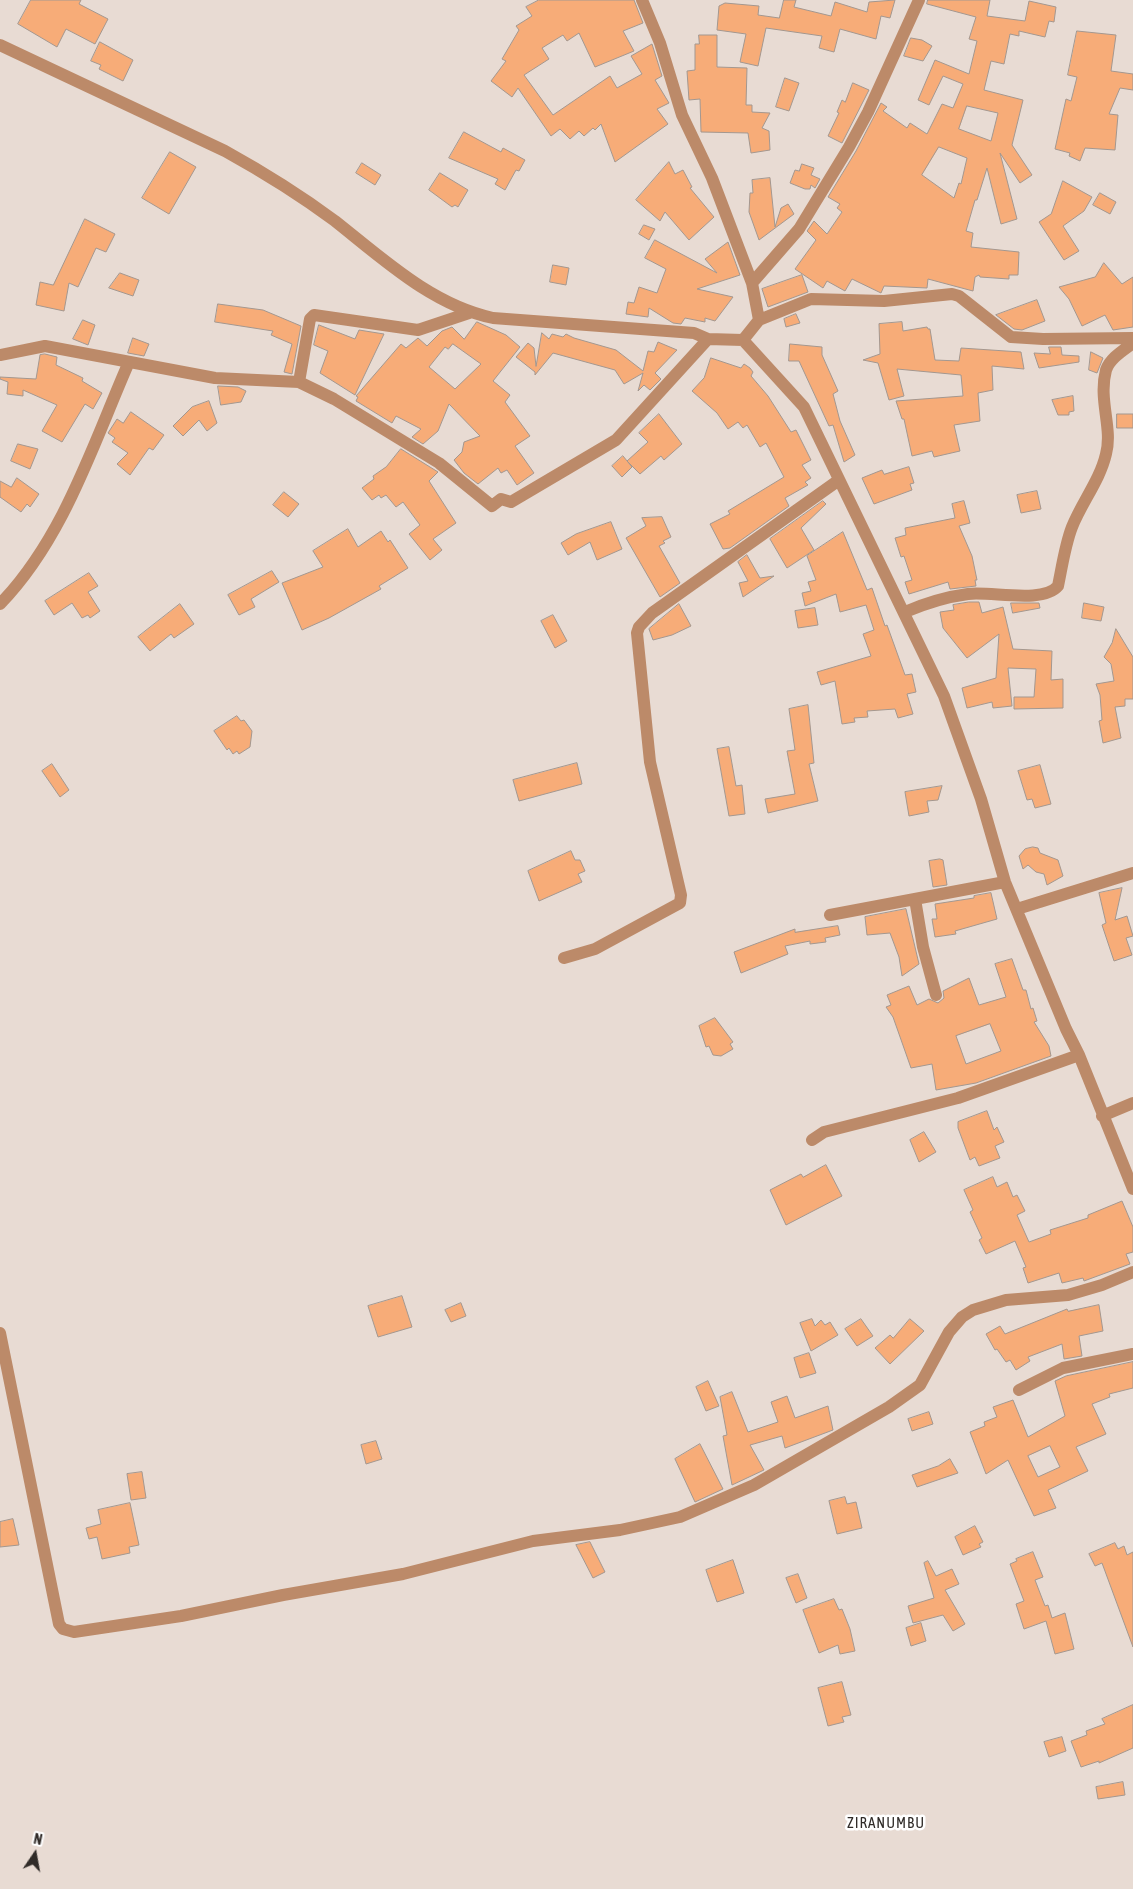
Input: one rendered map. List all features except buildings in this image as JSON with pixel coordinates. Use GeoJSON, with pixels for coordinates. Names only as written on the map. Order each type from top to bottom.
{"type":"FeatureCollection","features":[{"type":"Feature","properties":{"kind":"street"},"geometry":{"type":"LineString","coordinates":[[642,0],[660,43],[682,115],[712,178],[752,283],[759,320]]}},
{"type":"Feature","properties":{"kind":"street"},"geometry":{"type":"LineString","coordinates":[[752,283],[799,229],[849,147],[868,112],[919,0]]}},
{"type":"Feature","properties":{"kind":"street"},"geometry":{"type":"LineString","coordinates":[[0,45],[248,164],[333,220],[421,287],[469,313],[503,319],[694,333],[708,339],[743,340],[804,407],[905,612],[944,696],[981,799],[1005,882],[1066,1029],[1080,1055],[1102,1116],[1133,1189]]}},
{"type":"Feature","properties":{"kind":"street"},"geometry":{"type":"LineString","coordinates":[[743,340],[759,320],[811,299],[884,301],[956,294],[1011,336],[1037,339],[1133,338]]}},
{"type":"Feature","properties":{"kind":"street"},"geometry":{"type":"LineString","coordinates":[[299,382],[310,319],[314,315],[418,330],[469,313]]}},
{"type":"Feature","properties":{"kind":"street"},"geometry":{"type":"LineString","coordinates":[[0,355],[45,346],[230,380],[299,382],[334,399],[439,463],[492,506],[501,499],[512,502],[616,440],[708,339]]}},
{"type":"Feature","properties":{"kind":"street"},"geometry":{"type":"LineString","coordinates":[[905,612],[932,600],[963,595],[992,593],[1040,596],[1054,591],[1058,586],[1072,527],[1106,456],[1108,439],[1103,387],[1107,367],[1118,354],[1133,343]]}},
{"type":"Feature","properties":{"kind":"street"},"geometry":{"type":"LineString","coordinates":[[0,604],[15,588],[34,562],[69,501],[129,362]]}},
{"type":"Feature","properties":{"kind":"street"},"geometry":{"type":"LineString","coordinates":[[564,958],[595,949],[680,903],[681,895],[650,762],[643,708],[637,633],[639,627],[660,608],[839,480]]}},
{"type":"Feature","properties":{"kind":"street"},"geometry":{"type":"LineString","coordinates":[[1017,909],[1133,873]]}},
{"type":"Feature","properties":{"kind":"street"},"geometry":{"type":"LineString","coordinates":[[830,915],[1005,882]]}},
{"type":"Feature","properties":{"kind":"street"},"geometry":{"type":"LineString","coordinates":[[914,899],[922,947],[936,995]]}},
{"type":"Feature","properties":{"kind":"street"},"geometry":{"type":"LineString","coordinates":[[812,1140],[824,1132],[958,1098],[1080,1055]]}},
{"type":"Feature","properties":{"kind":"street"},"geometry":{"type":"LineString","coordinates":[[1102,1116],[1133,1103]]}},
{"type":"Feature","properties":{"kind":"street"},"geometry":{"type":"LineString","coordinates":[[0,1333],[60,1624],[63,1629],[74,1632],[180,1616],[283,1594],[403,1574],[533,1541],[620,1530],[680,1517],[754,1485],[920,1385],[949,1332],[962,1317],[973,1310],[1006,1300],[1068,1295],[1102,1286],[1133,1272]]}},
{"type":"Feature","properties":{"kind":"street"},"geometry":{"type":"LineString","coordinates":[[1019,1390],[1063,1368],[1133,1354]]}},
{"type":"Feature","properties":{"kind":"district","name":"ZIRANUMBU"},"geometry":{"type":"Point","coordinates":[886,1823]}}]}
